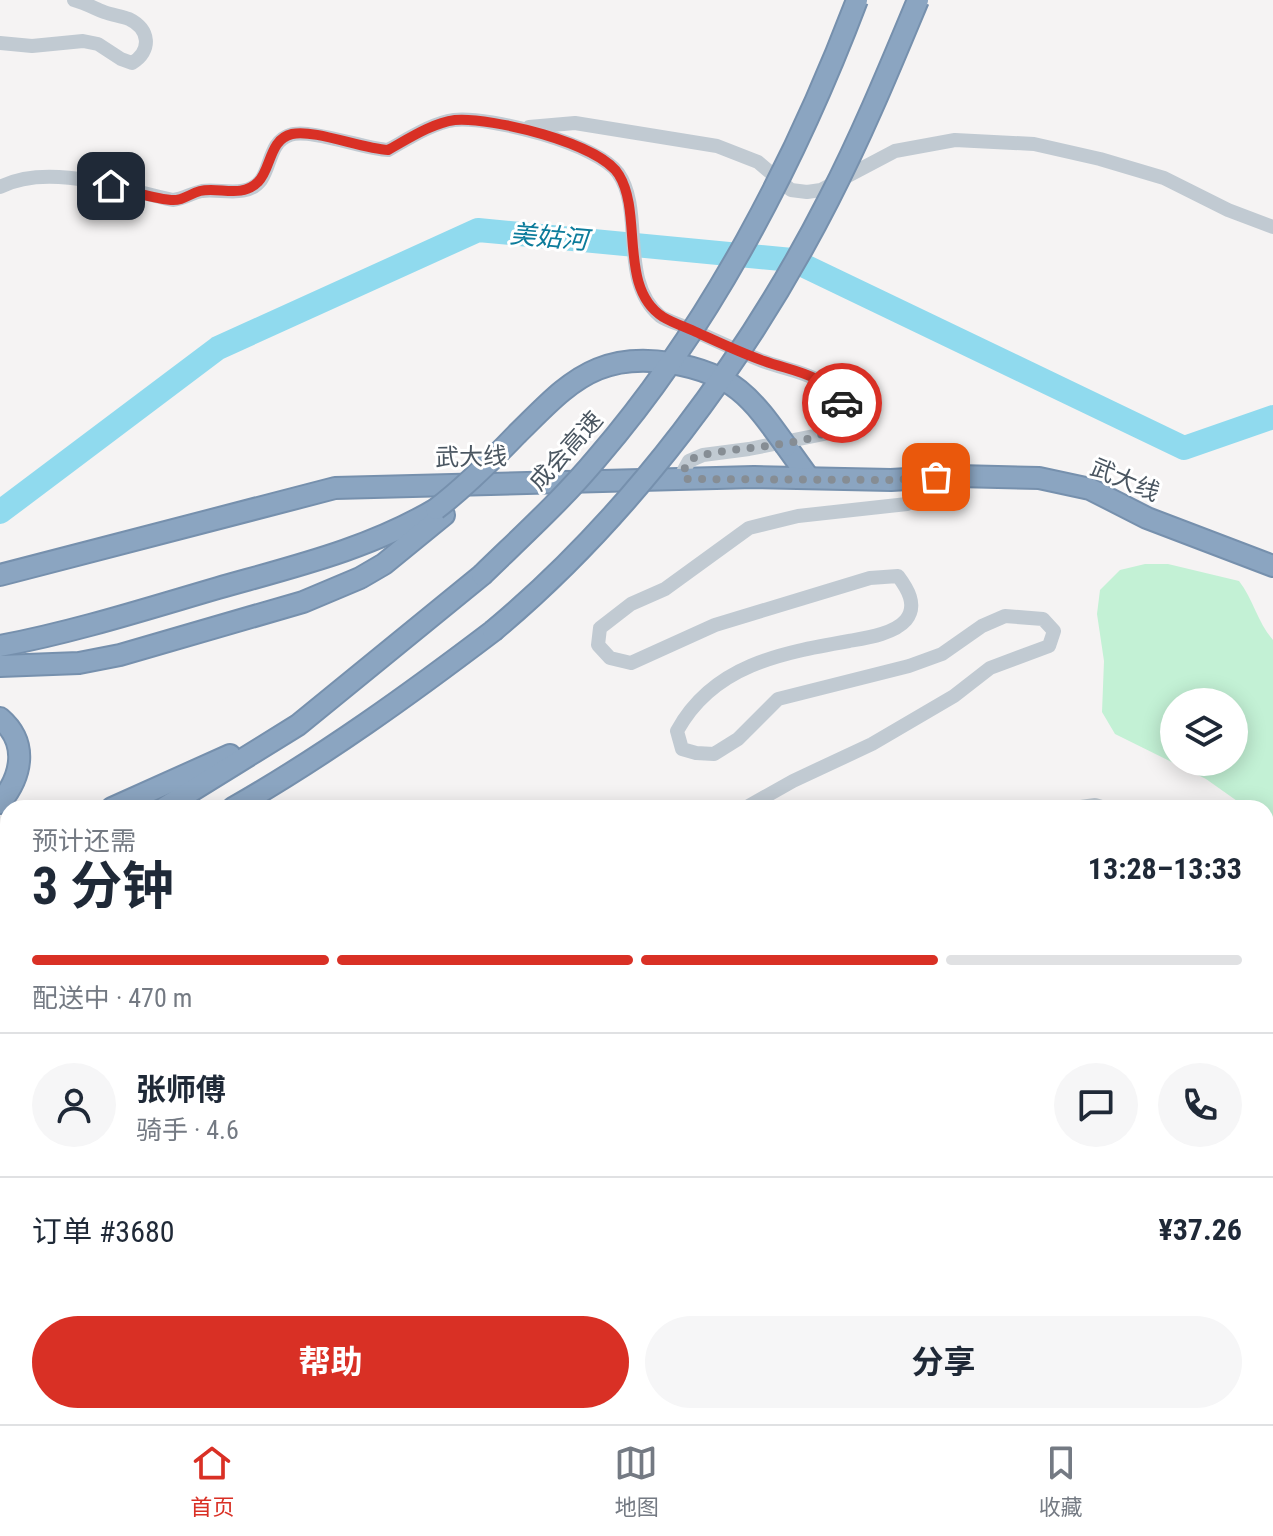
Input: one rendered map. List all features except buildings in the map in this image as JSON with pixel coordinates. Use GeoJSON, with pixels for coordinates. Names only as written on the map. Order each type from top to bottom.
{"type":"FeatureCollection","features":[{"type":"Feature","properties":{"kind":"highway","name":"成会高速"},"geometry":{"type":"LineString","coordinates":[[177,800],[298,725],[357,679],[482,575],[565,494],[598,457],[688,338],[765,203],[802,129],[857,0]]}},
{"type":"Feature","properties":{"kind":"highway"},"geometry":{"type":"LineString","coordinates":[[245,800],[416,689],[493,631],[536,593],[627,498],[688,425],[732,363],[782,283],[830,197],[879,94],[918,0]]}},
{"type":"Feature","properties":{"kind":"highway"},"geometry":{"type":"LineString","coordinates":[[0,666],[79,663],[120,655],[326,594],[384,564],[573,383],[600,368],[637,360],[661,362],[701,370],[733,384],[751,400],[809,478]]}},
{"type":"Feature","properties":{"kind":"highway","name":"武大线"},"geometry":{"type":"LineString","coordinates":[[0,575],[335,488],[684,479],[891,480],[958,476],[1039,478],[1090,489],[1147,518],[1273,566]]}},
{"type":"Feature","properties":{"kind":"highway"},"geometry":{"type":"LineString","coordinates":[[0,646],[65,631],[349,549],[440,512]]}},
{"type":"Feature","properties":{"kind":"highway"},"geometry":{"type":"LineString","coordinates":[[130,800],[274,733],[357,679]]}},
{"type":"Feature","properties":{"kind":"highway"},"geometry":{"type":"LineString","coordinates":[[0,718],[12,730],[20,753],[16,779],[2,800]]}},
{"type":"Feature","properties":{"kind":"street"},"geometry":{"type":"LineString","coordinates":[[0,43],[32,46],[83,41],[98,44],[132,63],[140,58],[146,50],[147,41],[143,28],[129,19],[74,0]]}},
{"type":"Feature","properties":{"kind":"street"},"geometry":{"type":"LineString","coordinates":[[0,187],[26,178],[55,176],[173,200],[187,198],[200,191],[227,193],[251,188],[261,180],[278,143],[291,134],[313,135],[388,150],[414,135],[454,120],[520,128],[559,139],[604,159],[619,174],[627,193],[637,277],[646,297],[661,316],[764,361],[812,375],[829,386],[844,410],[842,419],[829,433],[703,455],[689,461],[684,470],[684,479]]}},
{"type":"Feature","properties":{"kind":"street"},"geometry":{"type":"LineString","coordinates":[[520,128],[575,123],[717,146],[758,162],[791,190],[807,192],[821,190],[895,151],[955,140],[1034,144],[1164,178],[1228,210],[1273,227]]}},
{"type":"Feature","properties":{"kind":"street"},"geometry":{"type":"LineString","coordinates":[[759,800],[872,744],[954,696],[990,668],[1049,646],[1054,631],[1043,619],[1005,616],[982,626],[942,654],[909,666],[778,699],[738,739],[714,754],[682,749],[677,731],[709,688],[750,666],[795,651],[868,638],[896,627],[908,618],[912,603],[910,591],[898,576],[870,578],[715,625],[631,663],[610,658],[598,645],[600,628],[631,604],[665,589],[749,528],[798,516],[907,504],[933,493],[958,476]]}},
{"type":"Feature","properties":{"kind":"green space"},"geometry":{"type":"Polygon","coordinates":[[[1145,564],[1168,564],[1239,581],[1273,640],[1273,800],[1236,800],[1200,776],[1248,776],[1248,688],[1160,688],[1160,756],[1115,734],[1102,712],[1104,661],[1097,614],[1100,590],[1120,570],[1145,564]]]}},
{"type":"Feature","properties":{"kind":"waterway","name":"美姑河"},"geometry":{"type":"LineString","coordinates":[[0,512],[218,348],[478,230],[792,260],[1184,448],[1273,417]]}},
{"type":"Feature","properties":{"kind":"way so far"},"geometry":{"type":"LineString","coordinates":[[842,403],[842,419],[829,433],[703,455],[689,461],[684,470],[684,479],[891,480],[936,477]]}},
{"type":"Feature","properties":{"kind":"route"},"geometry":{"type":"LineString","coordinates":[[111,186],[173,200],[187,198],[200,191],[227,193],[251,188],[261,180],[278,143],[291,134],[313,135],[374,150],[388,150],[414,135],[454,120],[520,128],[559,139],[604,159],[619,174],[627,193],[637,277],[646,297],[661,316],[764,361],[812,375],[829,386],[842,403]]}}]}
